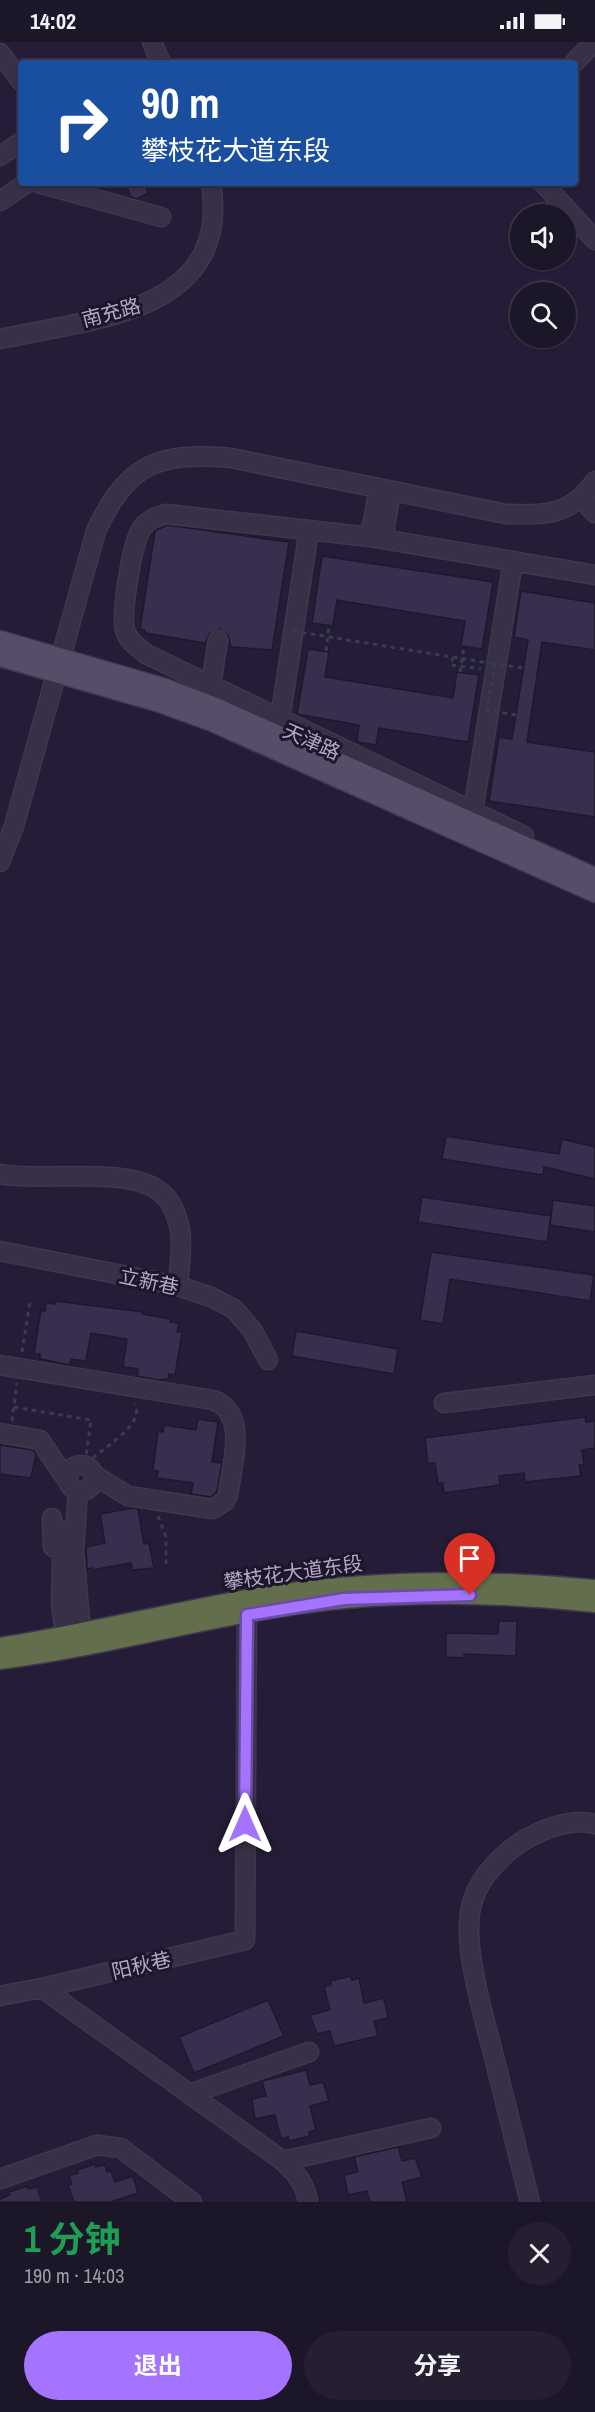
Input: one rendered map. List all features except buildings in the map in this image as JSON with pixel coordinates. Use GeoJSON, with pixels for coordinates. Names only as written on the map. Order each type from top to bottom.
{"type":"FeatureCollection","features":[{"type":"Feature","properties":{"kind":"highway","name":"攀枝花大道东段"},"geometry":{"type":"LineString","coordinates":[[0,1660],[75,1650],[247,1607],[343,1586],[430,1581],[527,1582],[595,1589]]}},
{"type":"Feature","properties":{"kind":"highway","name":"攀枝花大道东段"},"geometry":{"type":"LineString","coordinates":[[0,1647],[247,1607],[344,1599],[432,1595],[528,1596],[595,1603]]}},
{"type":"Feature","properties":{"kind":"main road"},"geometry":{"type":"LineString","coordinates":[[0,640],[57,664],[165,688],[218,708],[595,877]]}},
{"type":"Feature","properties":{"kind":"main road","name":"天津路"},"geometry":{"type":"LineString","coordinates":[[0,657],[57,664],[212,722],[595,893]]}},
{"type":"Feature","properties":{"kind":"street"},"geometry":{"type":"LineString","coordinates":[[152,42],[160,60]]}},
{"type":"Feature","properties":{"kind":"street"},"geometry":{"type":"LineString","coordinates":[[577,60],[594,42]]}},
{"type":"Feature","properties":{"kind":"street"},"geometry":{"type":"LineString","coordinates":[[0,54],[18,77]]}},
{"type":"Feature","properties":{"kind":"street"},"geometry":{"type":"LineString","coordinates":[[0,156],[18,144]]}},
{"type":"Feature","properties":{"kind":"street"},"geometry":{"type":"LineString","coordinates":[[0,201],[22,186]]}},
{"type":"Feature","properties":{"kind":"street"},"geometry":{"type":"LineString","coordinates":[[49,186],[160,217]]}},
{"type":"Feature","properties":{"kind":"street","name":"南充路"},"geometry":{"type":"LineString","coordinates":[[0,339],[130,310],[155,300],[176,287],[194,270],[207,251],[213,228],[214,204],[211,186]]}},
{"type":"Feature","properties":{"kind":"street"},"geometry":{"type":"LineString","coordinates":[[546,186],[595,240]]}},
{"type":"Feature","properties":{"kind":"street"},"geometry":{"type":"LineString","coordinates":[[0,862],[14,826],[57,664],[96,531],[110,502],[131,477],[158,461],[192,455],[231,459],[506,514],[551,514],[582,499],[595,481]]}},
{"type":"Feature","properties":{"kind":"street"},"geometry":{"type":"LineString","coordinates":[[376,538],[385,490]]}},
{"type":"Feature","properties":{"kind":"street"},"geometry":{"type":"LineString","coordinates":[[582,499],[595,513]]}},
{"type":"Feature","properties":{"kind":"street"},"geometry":{"type":"LineString","coordinates":[[595,575],[376,538],[166,514],[152,519],[141,529],[136,543],[124,612],[125,630],[133,644],[146,654],[595,872]]}},
{"type":"Feature","properties":{"kind":"street"},"geometry":{"type":"LineString","coordinates":[[280,719],[309,530]]}},
{"type":"Feature","properties":{"kind":"street"},"geometry":{"type":"LineString","coordinates":[[472,811],[513,561]]}},
{"type":"Feature","properties":{"kind":"street"},"geometry":{"type":"LineString","coordinates":[[211,685],[218,640]]}},
{"type":"Feature","properties":{"kind":"street"},"geometry":{"type":"LineString","coordinates":[[0,1173],[12,1176],[114,1178],[137,1181],[159,1190],[174,1206],[181,1233],[178,1286]]}},
{"type":"Feature","properties":{"kind":"street","name":"立新巷"},"geometry":{"type":"LineString","coordinates":[[0,1251],[178,1286],[211,1297],[234,1309],[254,1331],[268,1360]]}},
{"type":"Feature","properties":{"kind":"street"},"geometry":{"type":"LineString","coordinates":[[0,1365],[213,1400],[228,1409],[235,1427],[225,1501],[213,1509],[142,1499],[115,1490],[89,1470]]}},
{"type":"Feature","properties":{"kind":"street"},"geometry":{"type":"LineString","coordinates":[[444,1403],[595,1385]]}},
{"type":"Feature","properties":{"kind":"street"},"geometry":{"type":"LineString","coordinates":[[0,1433],[40,1440],[71,1492],[74,1551],[73,1635]]}},
{"type":"Feature","properties":{"kind":"street"},"geometry":{"type":"LineString","coordinates":[[71,1492],[90,1487],[89,1470]]}},
{"type":"Feature","properties":{"kind":"street"},"geometry":{"type":"LineString","coordinates":[[61,1602],[71,1492]]}},
{"type":"Feature","properties":{"kind":"street"},"geometry":{"type":"LineString","coordinates":[[52,1518],[54,1564],[61,1602],[73,1635]]}},
{"type":"Feature","properties":{"kind":"street","name":"阳秋巷"},"geometry":{"type":"LineString","coordinates":[[42,1988],[244,1940],[247,1607]]}},
{"type":"Feature","properties":{"kind":"street"},"geometry":{"type":"LineString","coordinates":[[530,2202],[478,1993],[470,1944],[471,1910],[473,1900],[483,1881],[496,1863],[514,1846],[560,1825],[575,1822],[595,1824]]}},
{"type":"Feature","properties":{"kind":"street"},"geometry":{"type":"LineString","coordinates":[[0,1996],[42,1988],[283,2161],[297,2173],[306,2189],[308,2202]]}},
{"type":"Feature","properties":{"kind":"street"},"geometry":{"type":"LineString","coordinates":[[190,2094],[309,2052]]}},
{"type":"Feature","properties":{"kind":"street"},"geometry":{"type":"LineString","coordinates":[[283,2161],[431,2128]]}},
{"type":"Feature","properties":{"kind":"street"},"geometry":{"type":"LineString","coordinates":[[0,2179],[98,2145],[109,2145],[121,2148],[192,2202]]}},
{"type":"Feature","properties":{"kind":"path"},"geometry":{"type":"LineString","coordinates":[[326,651],[329,625]]}},
{"type":"Feature","properties":{"kind":"path"},"geometry":{"type":"LineString","coordinates":[[293,631],[462,658],[495,668]]}},
{"type":"Feature","properties":{"kind":"path"},"geometry":{"type":"LineString","coordinates":[[460,672],[464,646]]}},
{"type":"Feature","properties":{"kind":"path"},"geometry":{"type":"LineString","coordinates":[[453,657],[451,665],[524,669]]}},
{"type":"Feature","properties":{"kind":"path"},"geometry":{"type":"LineString","coordinates":[[495,668],[487,710],[516,715]]}},
{"type":"Feature","properties":{"kind":"path"},"geometry":{"type":"LineString","coordinates":[[89,1470],[135,1420],[137,1406],[130,1399]]}},
{"type":"Feature","properties":{"kind":"path"},"geometry":{"type":"LineString","coordinates":[[14,1407],[91,1420],[89,1470]]}},
{"type":"Feature","properties":{"kind":"path"},"geometry":{"type":"LineString","coordinates":[[142,1499],[159,1518],[163,1528],[166,1566]]}},
{"type":"Feature","properties":{"kind":"route"},"geometry":{"type":"LineString","coordinates":[[245,1824],[247,1615],[344,1599],[470,1595]]}}]}
